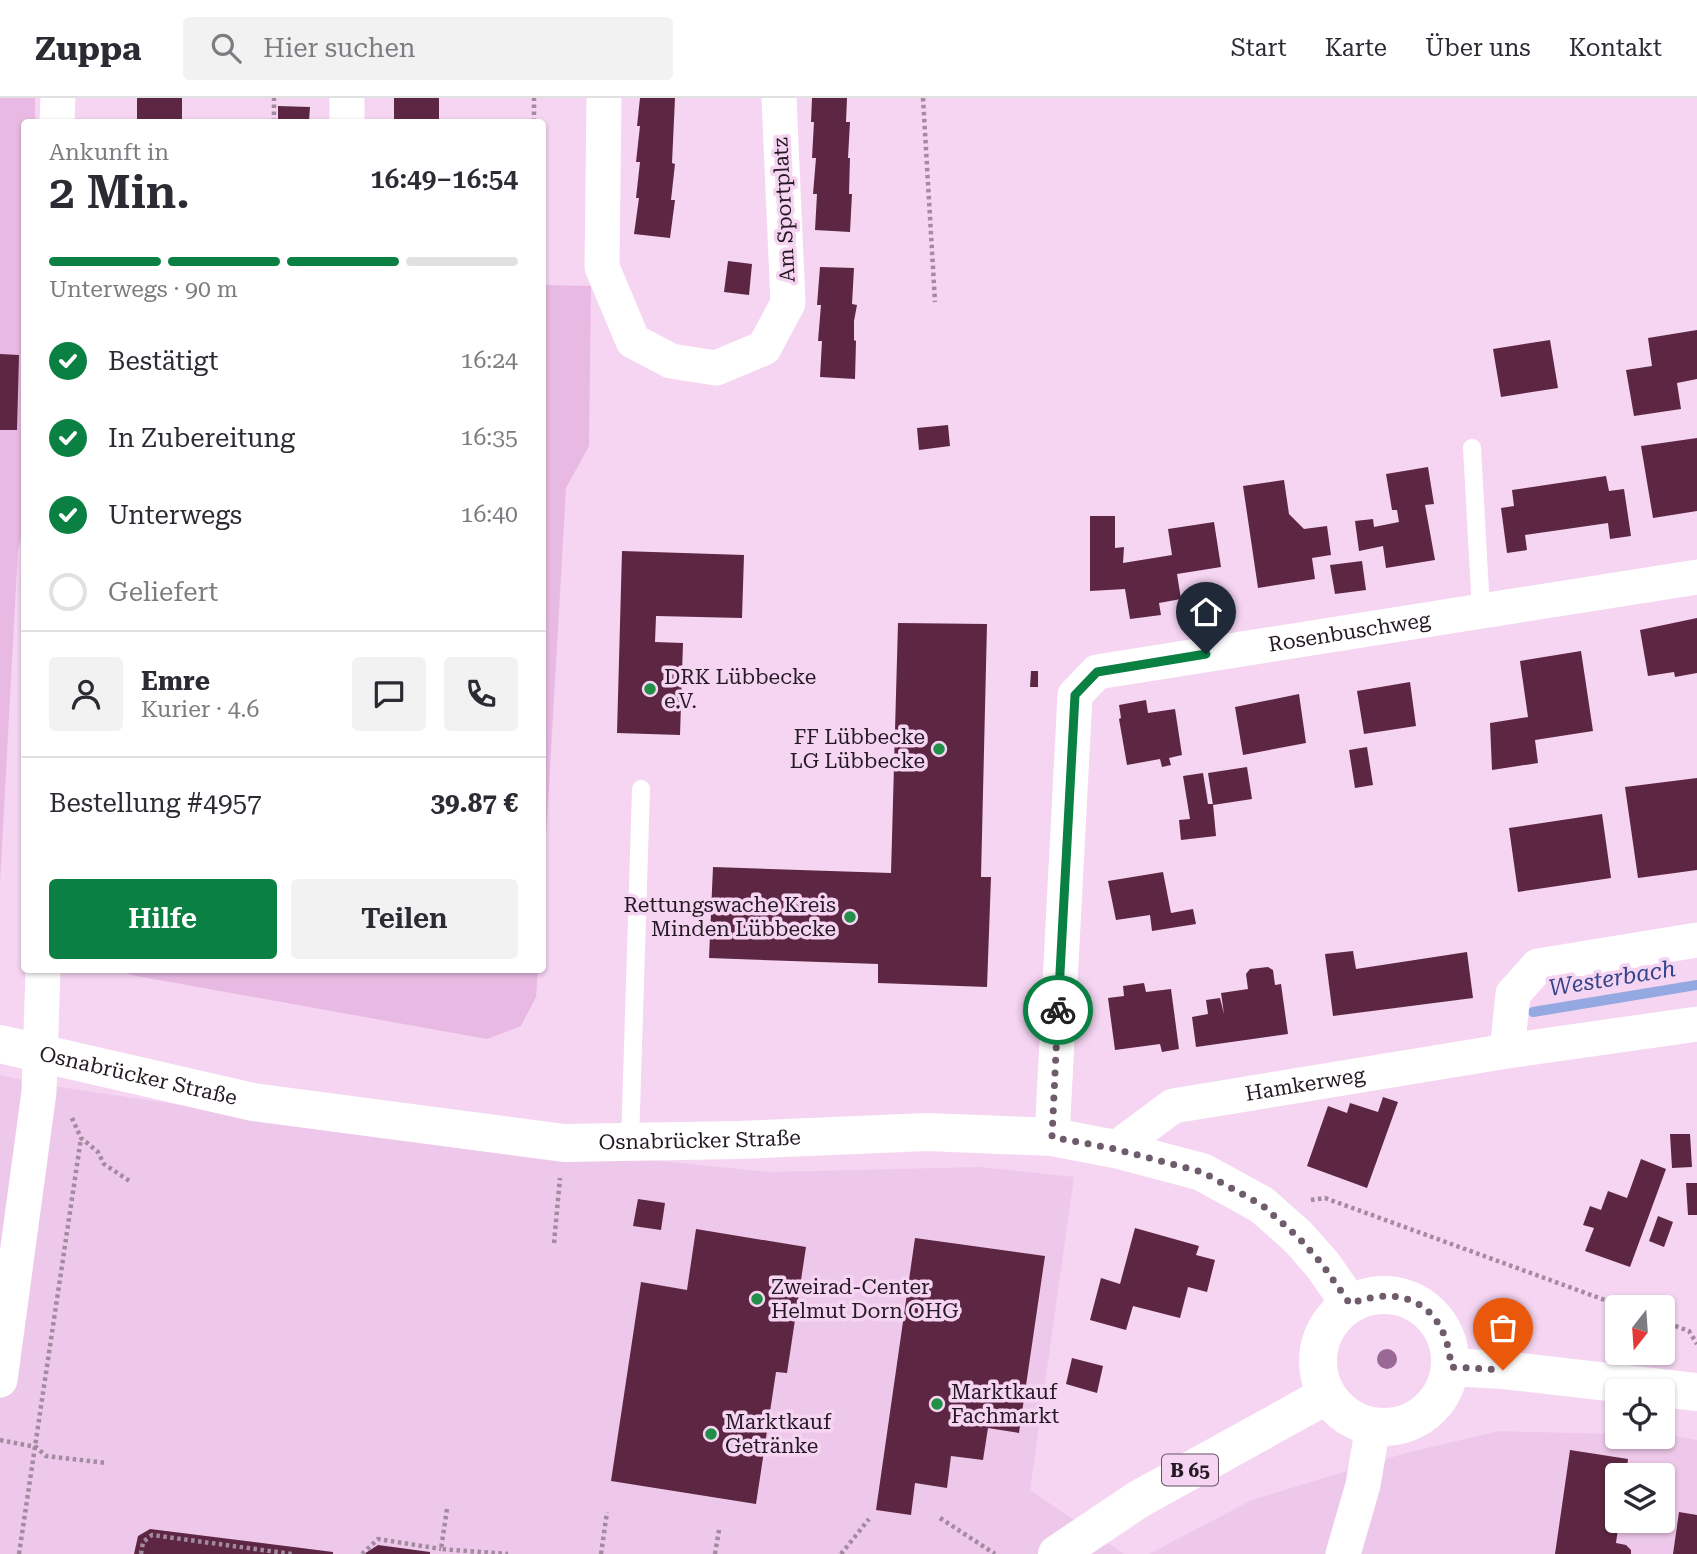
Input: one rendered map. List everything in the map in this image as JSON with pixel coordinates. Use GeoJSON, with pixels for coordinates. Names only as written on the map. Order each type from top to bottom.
{"type":"FeatureCollection","features":[{"type":"Feature","properties":{"kind":"street"},"geometry":{"type":"LineString","coordinates":[[57,119],[58,98]]}},
{"type":"Feature","properties":{"kind":"street"},"geometry":{"type":"LineString","coordinates":[[347,98],[347,119]]}},
{"type":"Feature","properties":{"kind":"street","name":"Am Sportplatz"},"geometry":{"type":"LineString","coordinates":[[604,98],[602,267],[634,341],[671,361],[716,368],[764,348],[788,303],[779,98]]}},
{"type":"Feature","properties":{"kind":"street","name":"Rosenbuschweg"},"geometry":{"type":"LineString","coordinates":[[1052,1137],[1075,695],[1097,672],[1697,577]]}},
{"type":"Feature","properties":{"kind":"street"},"geometry":{"type":"LineString","coordinates":[[1507,1051],[1513,994],[1538,966],[1697,940]]}},
{"type":"Feature","properties":{"kind":"street"},"geometry":{"type":"LineString","coordinates":[[0,1380],[39,1092],[43,973]]}},
{"type":"Feature","properties":{"kind":"street","name":"Hamkerweg"},"geometry":{"type":"LineString","coordinates":[[1115,1149],[1173,1106],[1507,1051],[1697,1024]]}},
{"type":"Feature","properties":{"kind":"street","name":"Osnabrücker Straße"},"geometry":{"type":"LineString","coordinates":[[0,1044],[253,1102],[564,1143],[927,1132],[1052,1137],[1115,1149],[1202,1172],[1262,1205],[1298,1237],[1322,1264],[1350,1304]]}},
{"type":"Feature","properties":{"kind":"street"},"geometry":{"type":"LineString","coordinates":[[1390,1294],[1411,1299],[1428,1310],[1442,1326],[1450,1346],[1451,1367],[1447,1385],[1438,1401],[1425,1413],[1409,1423],[1391,1427],[1373,1426],[1355,1420],[1339,1410],[1327,1395],[1320,1376],[1318,1355],[1323,1335],[1334,1317],[1350,1304],[1369,1296],[1390,1294]]}},
{"type":"Feature","properties":{"kind":"street"},"geometry":{"type":"LineString","coordinates":[[1451,1367],[1503,1370],[1697,1392]]}},
{"type":"Feature","properties":{"kind":"street","name":"B 65"},"geometry":{"type":"LineString","coordinates":[[1057,1554],[1139,1499],[1327,1395]]}},
{"type":"Feature","properties":{"kind":"street"},"geometry":{"type":"LineString","coordinates":[[1343,1554],[1363,1485],[1373,1426]]}},
{"type":"Feature","properties":{"kind":"lane"},"geometry":{"type":"LineString","coordinates":[[1472,448],[1481,610]]}},
{"type":"Feature","properties":{"kind":"lane"},"geometry":{"type":"LineString","coordinates":[[630,1143],[641,789]]}},
{"type":"Feature","properties":{"kind":"path"},"geometry":{"type":"LineString","coordinates":[[274,98],[274,119]]}},
{"type":"Feature","properties":{"kind":"path"},"geometry":{"type":"LineString","coordinates":[[534,98],[534,119]]}},
{"type":"Feature","properties":{"kind":"path"},"geometry":{"type":"LineString","coordinates":[[923,98],[934,302]]}},
{"type":"Feature","properties":{"kind":"path"},"geometry":{"type":"LineString","coordinates":[[19,1554],[81,1138],[98,1152],[104,1164],[131,1182]]}},
{"type":"Feature","properties":{"kind":"path"},"geometry":{"type":"LineString","coordinates":[[554,1244],[564,1143]]}},
{"type":"Feature","properties":{"kind":"path"},"geometry":{"type":"LineString","coordinates":[[1262,1205],[1325,1199],[1605,1300]]}},
{"type":"Feature","properties":{"kind":"path"},"geometry":{"type":"LineString","coordinates":[[1675,1326],[1689,1331],[1697,1344]]}},
{"type":"Feature","properties":{"kind":"path"},"geometry":{"type":"LineString","coordinates":[[0,1440],[36,1447],[46,1456],[107,1463]]}},
{"type":"Feature","properties":{"kind":"path"},"geometry":{"type":"LineString","coordinates":[[441,1549],[447,1509]]}},
{"type":"Feature","properties":{"kind":"path"},"geometry":{"type":"LineString","coordinates":[[601,1554],[607,1512]]}},
{"type":"Feature","properties":{"kind":"path"},"geometry":{"type":"LineString","coordinates":[[940,1518],[995,1554]]}},
{"type":"Feature","properties":{"kind":"path"},"geometry":{"type":"LineString","coordinates":[[841,1554],[869,1519]]}},
{"type":"Feature","properties":{"kind":"path"},"geometry":{"type":"LineString","coordinates":[[715,1554],[719,1530]]}},
{"type":"Feature","properties":{"kind":"path"},"geometry":{"type":"LineString","coordinates":[[141,1554],[143,1542],[152,1535],[292,1554]]}},
{"type":"Feature","properties":{"kind":"path"},"geometry":{"type":"LineString","coordinates":[[362,1554],[378,1539],[441,1549],[509,1554]]}},
{"type":"Feature","properties":{"kind":"shaded area"},"geometry":{"type":"Polygon","coordinates":[[[0,98],[35,98],[35,119],[21,119],[21,538],[18,550],[0,883],[0,98]]]}},
{"type":"Feature","properties":{"kind":"shaded area"},"geometry":{"type":"Polygon","coordinates":[[[546,285],[591,286],[589,446],[566,488],[546,839],[546,285]]]}},
{"type":"Feature","properties":{"kind":"shaded area"},"geometry":{"type":"Polygon","coordinates":[[[126,973],[538,973],[536,997],[521,1026],[487,1039],[126,973]]]}},
{"type":"Feature","properties":{"kind":"shaded area"},"geometry":{"type":"Polygon","coordinates":[[[0,1075],[46,1085],[343,1129],[770,1172],[981,1167],[1074,1177],[1030,1490],[1124,1554],[0,1554],[0,1075]]]}},
{"type":"Feature","properties":{"kind":"shaded area"},"geometry":{"type":"Polygon","coordinates":[[[1499,1431],[1605,1434],[1605,1449],[1675,1449],[1675,1436],[1697,1440],[1697,1554],[1149,1554],[1252,1500],[1406,1453],[1499,1431]]]}},
{"type":"Feature","properties":{"kind":"building"},"geometry":{"type":"Polygon","coordinates":[[[137,98],[182,98],[182,119],[137,119],[137,98]]]}},
{"type":"Feature","properties":{"kind":"building"},"geometry":{"type":"Polygon","coordinates":[[[394,98],[439,98],[439,119],[394,119],[394,98]]]}},
{"type":"Feature","properties":{"kind":"building"},"geometry":{"type":"Polygon","coordinates":[[[640,98],[675,98],[672,163],[675,164],[671,200],[675,200],[670,238],[634,234],[639,198],[636,198],[640,162],[636,162],[640,98]]]}},
{"type":"Feature","properties":{"kind":"building"},"geometry":{"type":"Polygon","coordinates":[[[812,98],[847,98],[846,122],[850,122],[849,194],[852,194],[850,232],[815,230],[817,194],[813,194],[816,158],[812,158],[812,98]]]}},
{"type":"Feature","properties":{"kind":"building"},"geometry":{"type":"Polygon","coordinates":[[[278,106],[310,107],[309,119],[278,119],[278,106]]]}},
{"type":"Feature","properties":{"kind":"building"},"geometry":{"type":"Polygon","coordinates":[[[728,261],[752,264],[749,295],[724,292],[728,261]]]}},
{"type":"Feature","properties":{"kind":"building"},"geometry":{"type":"Polygon","coordinates":[[[820,267],[854,268],[852,304],[857,305],[854,321],[855,379],[820,377],[822,341],[818,341],[821,305],[817,305],[820,267]]]}},
{"type":"Feature","properties":{"kind":"building"},"geometry":{"type":"Polygon","coordinates":[[[1697,330],[1697,379],[1677,383],[1681,409],[1634,416],[1626,370],[1652,366],[1648,338],[1697,330]]]}},
{"type":"Feature","properties":{"kind":"building"},"geometry":{"type":"Polygon","coordinates":[[[1550,340],[1558,388],[1501,397],[1493,349],[1550,340]]]}},
{"type":"Feature","properties":{"kind":"building"},"geometry":{"type":"Polygon","coordinates":[[[0,354],[19,355],[17,430],[0,430],[0,354]]]}},
{"type":"Feature","properties":{"kind":"building"},"geometry":{"type":"Polygon","coordinates":[[[948,425],[950,446],[919,450],[917,428],[948,425]]]}},
{"type":"Feature","properties":{"kind":"building"},"geometry":{"type":"Polygon","coordinates":[[[1697,438],[1697,511],[1653,518],[1641,446],[1697,438]]]}},
{"type":"Feature","properties":{"kind":"building"},"geometry":{"type":"Polygon","coordinates":[[[1428,467],[1434,504],[1425,505],[1435,560],[1386,568],[1383,546],[1359,551],[1355,521],[1373,519],[1374,527],[1399,522],[1397,510],[1392,510],[1386,474],[1428,467]]]}},
{"type":"Feature","properties":{"kind":"building"},"geometry":{"type":"Polygon","coordinates":[[[1606,476],[1609,491],[1624,489],[1631,536],[1610,539],[1608,523],[1525,535],[1527,550],[1507,553],[1501,508],[1514,506],[1512,490],[1606,476]]]}},
{"type":"Feature","properties":{"kind":"building"},"geometry":{"type":"Polygon","coordinates":[[[1284,480],[1289,514],[1304,529],[1327,526],[1331,555],[1312,558],[1315,579],[1258,588],[1243,486],[1284,480]]]}},
{"type":"Feature","properties":{"kind":"building"},"geometry":{"type":"Polygon","coordinates":[[[1090,516],[1115,516],[1115,548],[1124,547],[1123,563],[1172,555],[1168,529],[1214,522],[1221,567],[1177,574],[1181,599],[1159,603],[1161,615],[1130,619],[1125,589],[1090,591],[1090,516]]]}},
{"type":"Feature","properties":{"kind":"building"},"geometry":{"type":"Polygon","coordinates":[[[622,551],[744,555],[742,618],[656,616],[655,642],[683,643],[680,735],[617,733],[622,551]]]}},
{"type":"Feature","properties":{"kind":"building"},"geometry":{"type":"Polygon","coordinates":[[[1362,561],[1366,590],[1335,594],[1330,565],[1362,561]]]}},
{"type":"Feature","properties":{"kind":"building"},"geometry":{"type":"Polygon","coordinates":[[[1697,618],[1697,673],[1675,677],[1674,672],[1648,676],[1640,630],[1697,618]]]}},
{"type":"Feature","properties":{"kind":"building"},"geometry":{"type":"Polygon","coordinates":[[[898,623],[987,624],[981,877],[991,877],[987,987],[878,983],[878,964],[709,958],[713,867],[891,873],[898,623]]]}},
{"type":"Feature","properties":{"kind":"building"},"geometry":{"type":"Polygon","coordinates":[[[1581,651],[1593,731],[1535,740],[1538,763],[1492,770],[1490,723],[1528,717],[1520,661],[1581,651]]]}},
{"type":"Feature","properties":{"kind":"building"},"geometry":{"type":"Polygon","coordinates":[[[1031,671],[1038,671],[1038,687],[1030,687],[1031,671]]]}},
{"type":"Feature","properties":{"kind":"building"},"geometry":{"type":"Polygon","coordinates":[[[1410,682],[1416,726],[1364,734],[1357,691],[1410,682]]]}},
{"type":"Feature","properties":{"kind":"building"},"geometry":{"type":"Polygon","coordinates":[[[1299,694],[1306,743],[1243,755],[1235,707],[1299,694]]]}},
{"type":"Feature","properties":{"kind":"building"},"geometry":{"type":"Polygon","coordinates":[[[1146,700],[1148,713],[1175,709],[1182,755],[1169,758],[1171,765],[1162,767],[1160,759],[1127,765],[1119,705],[1146,700]]]}},
{"type":"Feature","properties":{"kind":"building"},"geometry":{"type":"Polygon","coordinates":[[[1367,747],[1373,785],[1355,788],[1349,750],[1367,747]]]}},
{"type":"Feature","properties":{"kind":"building"},"geometry":{"type":"Polygon","coordinates":[[[1247,767],[1252,799],[1213,805],[1208,773],[1247,767]]]}},
{"type":"Feature","properties":{"kind":"building"},"geometry":{"type":"Polygon","coordinates":[[[1203,773],[1208,804],[1213,804],[1216,836],[1181,840],[1179,820],[1190,819],[1183,776],[1203,773]]]}},
{"type":"Feature","properties":{"kind":"building"},"geometry":{"type":"Polygon","coordinates":[[[1697,778],[1697,870],[1638,878],[1625,787],[1697,778]]]}},
{"type":"Feature","properties":{"kind":"building"},"geometry":{"type":"Polygon","coordinates":[[[1602,814],[1611,878],[1518,892],[1509,828],[1602,814]]]}},
{"type":"Feature","properties":{"kind":"building"},"geometry":{"type":"Polygon","coordinates":[[[1163,872],[1171,913],[1193,909],[1196,924],[1152,931],[1150,915],[1116,920],[1108,881],[1163,872]]]}},
{"type":"Feature","properties":{"kind":"building"},"geometry":{"type":"Polygon","coordinates":[[[1353,951],[1356,969],[1467,952],[1473,998],[1333,1016],[1325,954],[1353,951]]]}},
{"type":"Feature","properties":{"kind":"building"},"geometry":{"type":"Polygon","coordinates":[[[1268,967],[1273,970],[1275,985],[1281,984],[1288,1034],[1196,1047],[1192,1017],[1208,1014],[1206,1000],[1220,998],[1224,1014],[1221,993],[1248,989],[1246,974],[1250,969],[1268,967]]]}},
{"type":"Feature","properties":{"kind":"building"},"geometry":{"type":"Polygon","coordinates":[[[1144,983],[1146,992],[1171,989],[1179,1049],[1162,1052],[1160,1044],[1115,1050],[1108,998],[1124,996],[1123,986],[1144,983]]]}},
{"type":"Feature","properties":{"kind":"building"},"geometry":{"type":"Polygon","coordinates":[[[1383,1097],[1398,1102],[1367,1188],[1307,1166],[1328,1106],[1347,1113],[1350,1103],[1378,1112],[1383,1097]]]}},
{"type":"Feature","properties":{"kind":"building"},"geometry":{"type":"Polygon","coordinates":[[[1670,1134],[1690,1134],[1692,1167],[1672,1168],[1670,1134]]]}},
{"type":"Feature","properties":{"kind":"building"},"geometry":{"type":"Polygon","coordinates":[[[1641,1159],[1666,1169],[1630,1267],[1585,1251],[1594,1228],[1583,1225],[1590,1206],[1601,1210],[1608,1191],[1627,1198],[1641,1159]]]}},
{"type":"Feature","properties":{"kind":"building"},"geometry":{"type":"Polygon","coordinates":[[[1686,1183],[1697,1183],[1697,1215],[1688,1215],[1686,1183]]]}},
{"type":"Feature","properties":{"kind":"building"},"geometry":{"type":"Polygon","coordinates":[[[638,1199],[665,1203],[661,1230],[633,1226],[638,1199]]]}},
{"type":"Feature","properties":{"kind":"building"},"geometry":{"type":"Polygon","coordinates":[[[1658,1216],[1673,1222],[1664,1247],[1649,1241],[1658,1216]]]}},
{"type":"Feature","properties":{"kind":"building"},"geometry":{"type":"Polygon","coordinates":[[[1135,1228],[1199,1246],[1196,1255],[1215,1260],[1207,1292],[1188,1287],[1180,1318],[1133,1306],[1126,1330],[1090,1320],[1101,1278],[1120,1284],[1135,1228]]]}},
{"type":"Feature","properties":{"kind":"building"},"geometry":{"type":"Polygon","coordinates":[[[696,1229],[806,1247],[787,1373],[776,1372],[756,1504],[611,1481],[641,1282],[687,1290],[696,1229]]]}},
{"type":"Feature","properties":{"kind":"building"},"geometry":{"type":"Polygon","coordinates":[[[915,1238],[1045,1256],[1019,1433],[988,1428],[983,1460],[951,1456],[947,1488],[915,1483],[911,1515],[876,1510],[915,1238]]]}},
{"type":"Feature","properties":{"kind":"building"},"geometry":{"type":"Polygon","coordinates":[[[1072,1358],[1103,1366],[1097,1393],[1066,1384],[1072,1358]]]}},
{"type":"Feature","properties":{"kind":"building"},"geometry":{"type":"Polygon","coordinates":[[[1570,1450],[1628,1459],[1628,1463],[1605,1463],[1605,1533],[1617,1533],[1616,1543],[1626,1545],[1631,1554],[1555,1554],[1570,1450]]]}},
{"type":"Feature","properties":{"kind":"building"},"geometry":{"type":"Polygon","coordinates":[[[1679,1512],[1697,1515],[1697,1554],[1673,1554],[1679,1512]]]}},
{"type":"Feature","properties":{"kind":"building"},"geometry":{"type":"Polygon","coordinates":[[[150,1529],[333,1554],[134,1554],[138,1536],[150,1529]]]}},
{"type":"Feature","properties":{"kind":"building"},"geometry":{"type":"Polygon","coordinates":[[[378,1545],[430,1552],[430,1554],[364,1554],[378,1545]]]}},
{"type":"Feature","properties":{"kind":"waterway","name":"Westerbach"},"geometry":{"type":"LineString","coordinates":[[1533,1012],[1697,985]]}},
{"type":"Feature","properties":{"kind":"way so far"},"geometry":{"type":"LineString","coordinates":[[1058,1010],[1052,1137],[1115,1149],[1202,1172],[1262,1205],[1298,1237],[1322,1264],[1350,1304],[1369,1296],[1390,1294],[1411,1299],[1428,1310],[1442,1326],[1450,1346],[1451,1367],[1503,1370]]}},
{"type":"Feature","properties":{"kind":"place","name":"DRK Lübbecke e.V."},"geometry":{"type":"Point","coordinates":[650,689]}},
{"type":"Feature","properties":{"kind":"place","name":"FF Lübbecke LG Lübbecke"},"geometry":{"type":"Point","coordinates":[939,749]}},
{"type":"Feature","properties":{"kind":"place","name":"Rettungswache Kreis Minden Lübbecke"},"geometry":{"type":"Point","coordinates":[850,917]}},
{"type":"Feature","properties":{"kind":"place","name":"Zweirad-Center Helmut Dorn OHG"},"geometry":{"type":"Point","coordinates":[757,1299]}},
{"type":"Feature","properties":{"kind":"place","name":"Marktkauf Fachmarkt"},"geometry":{"type":"Point","coordinates":[937,1404]}},
{"type":"Feature","properties":{"kind":"place","name":"Marktkauf Getränke"},"geometry":{"type":"Point","coordinates":[711,1434]}},
{"type":"Feature","properties":{"kind":"route"},"geometry":{"type":"LineString","coordinates":[[1058,1010],[1075,695],[1097,672],[1206,654]]}}]}
